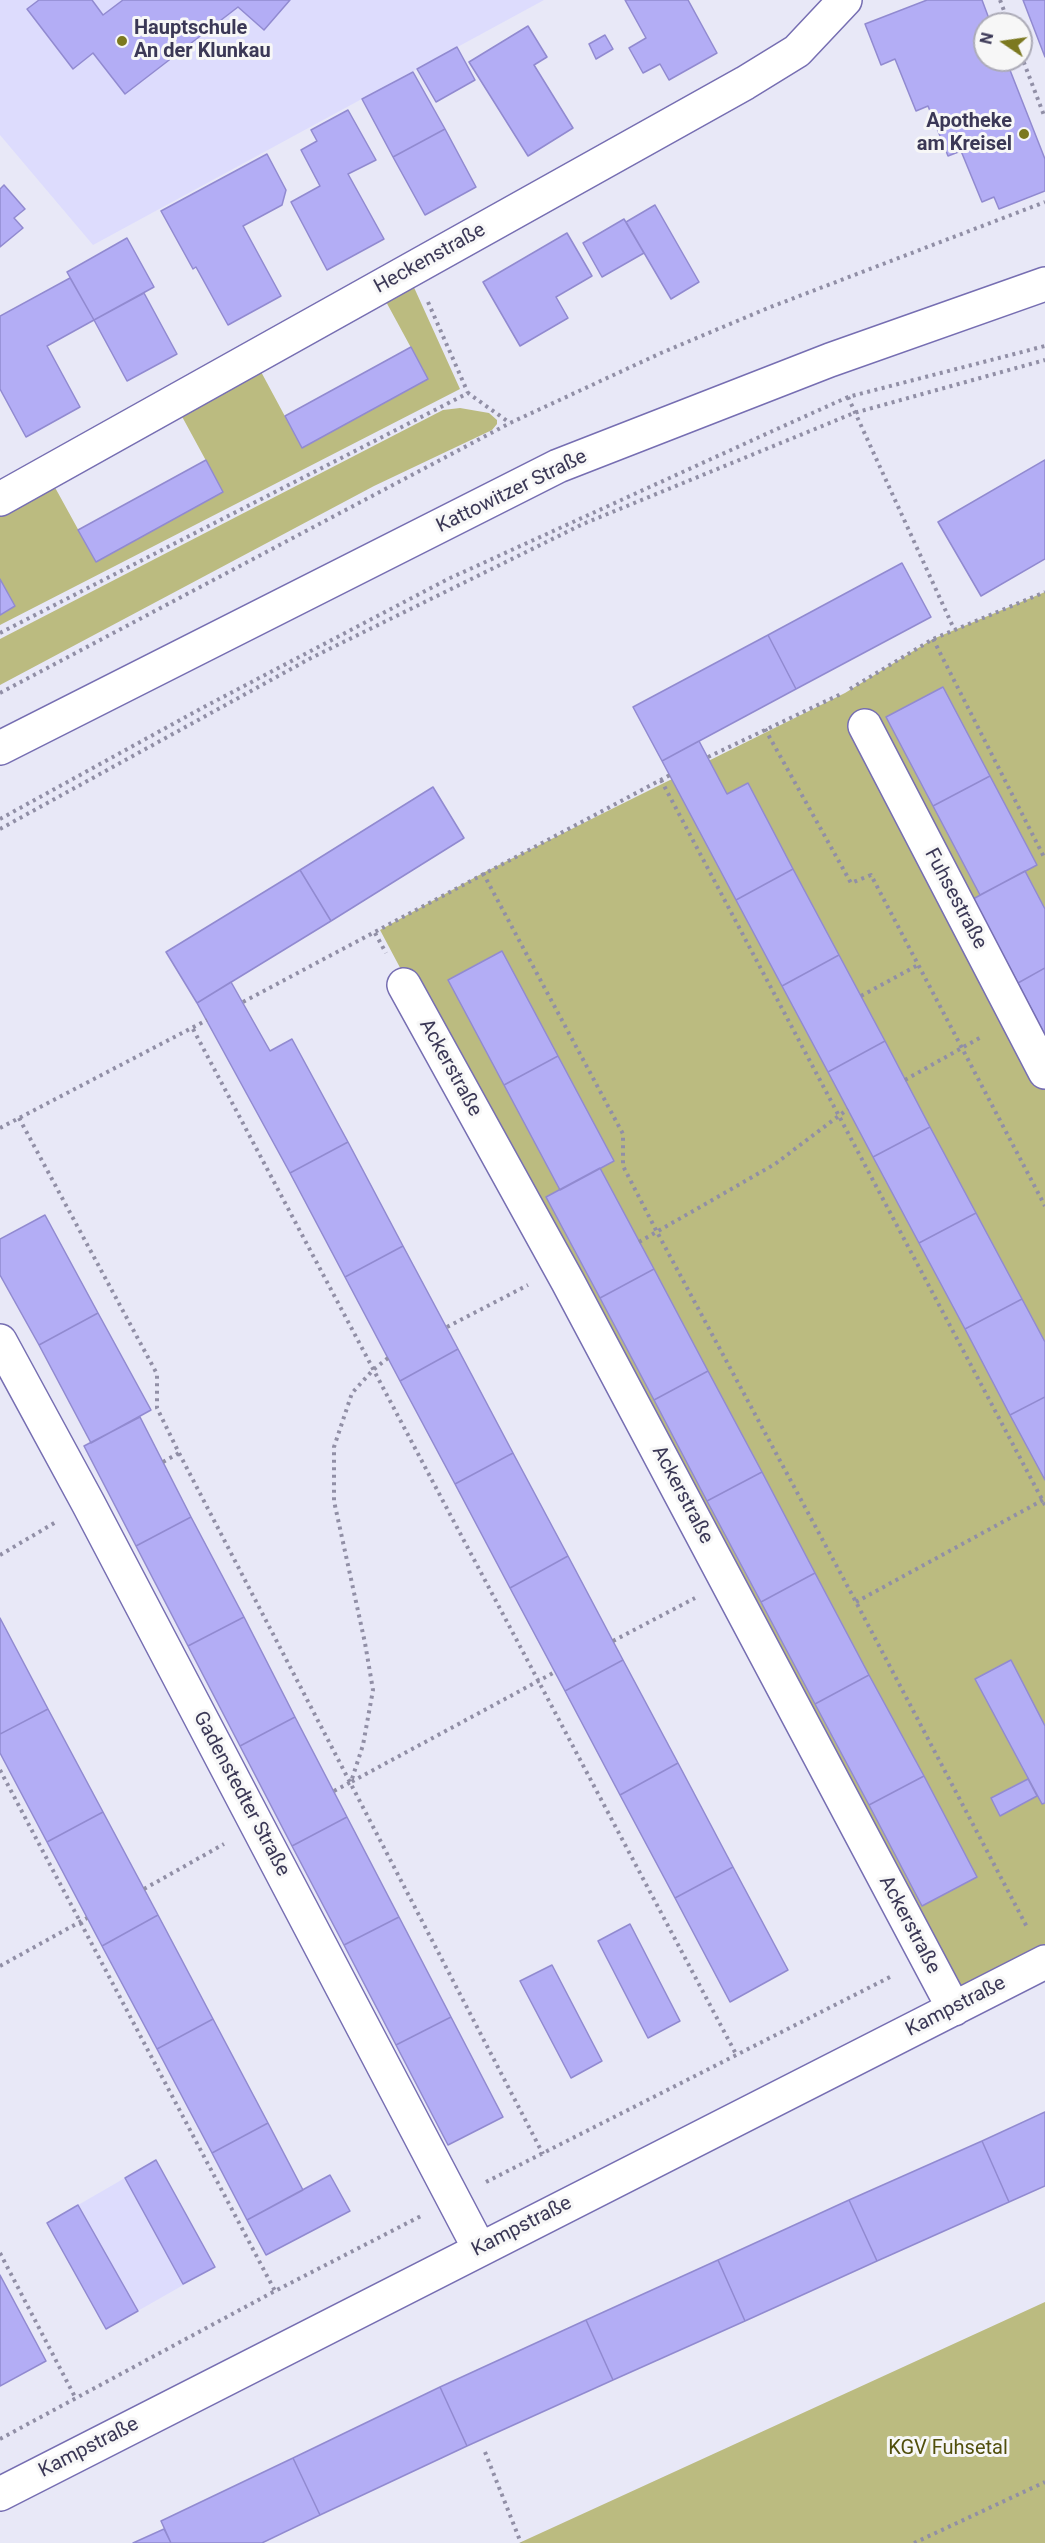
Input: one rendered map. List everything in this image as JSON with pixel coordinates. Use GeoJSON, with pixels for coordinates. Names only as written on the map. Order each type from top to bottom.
{"type":"FeatureCollection","features":[{"type":"Feature","properties":{"kind":"street","name":"Heckenstraße"},"geometry":{"type":"LineString","coordinates":[[0,499],[798,51],[844,0]]}},
{"type":"Feature","properties":{"kind":"street","name":"Kattowitzer Straße"},"geometry":{"type":"LineString","coordinates":[[0,748],[558,466],[830,360],[1045,284]]}},
{"type":"Feature","properties":{"kind":"street","name":"Fuhsestraße"},"geometry":{"type":"LineString","coordinates":[[865,726],[1045,1072]]}},
{"type":"Feature","properties":{"kind":"street","name":"Ackerstraße"},"geometry":{"type":"LineString","coordinates":[[404,985],[560,1267],[954,2009]]}},
{"type":"Feature","properties":{"kind":"street","name":"Gadenstedter Straße"},"geometry":{"type":"LineString","coordinates":[[0,1341],[88,1503],[479,2248]]}},
{"type":"Feature","properties":{"kind":"street","name":"Kampstraße"},"geometry":{"type":"LineString","coordinates":[[0,2494],[479,2248],[1045,1962]]}},
{"type":"Feature","properties":{"kind":"path"},"geometry":{"type":"LineString","coordinates":[[1027,72],[1045,118]]}},
{"type":"Feature","properties":{"kind":"path"},"geometry":{"type":"LineString","coordinates":[[0,693],[510,423],[661,353],[757,313],[1045,202]]}},
{"type":"Feature","properties":{"kind":"path"},"geometry":{"type":"LineString","coordinates":[[413,268],[468,393],[510,423]]}},
{"type":"Feature","properties":{"kind":"path"},"geometry":{"type":"LineString","coordinates":[[0,819],[202,708],[448,579],[848,398],[1045,346]]}},
{"type":"Feature","properties":{"kind":"path"},"geometry":{"type":"LineString","coordinates":[[0,829],[311,658],[572,530],[854,413],[1045,360]]}},
{"type":"Feature","properties":{"kind":"path"},"geometry":{"type":"LineString","coordinates":[[0,633],[468,393]]}},
{"type":"Feature","properties":{"kind":"path"},"geometry":{"type":"LineString","coordinates":[[848,398],[954,629]]}},
{"type":"Feature","properties":{"kind":"path"},"geometry":{"type":"LineString","coordinates":[[708,757],[844,693],[933,639],[1045,592]]}},
{"type":"Feature","properties":{"kind":"path"},"geometry":{"type":"LineString","coordinates":[[933,639],[1045,859]]}},
{"type":"Feature","properties":{"kind":"path"},"geometry":{"type":"LineString","coordinates":[[765,729],[851,883],[871,875],[1045,1206]]}},
{"type":"Feature","properties":{"kind":"path"},"geometry":{"type":"LineString","coordinates":[[243,1002],[670,776]]}},
{"type":"Feature","properties":{"kind":"path"},"geometry":{"type":"LineString","coordinates":[[661,780],[1044,1503],[856,1602]]}},
{"type":"Feature","properties":{"kind":"path"},"geometry":{"type":"LineString","coordinates":[[483,873],[623,1134],[623,1166],[657,1232],[856,1602],[1045,1962]]}},
{"type":"Feature","properties":{"kind":"path"},"geometry":{"type":"LineString","coordinates":[[861,996],[918,965]]}},
{"type":"Feature","properties":{"kind":"path"},"geometry":{"type":"LineString","coordinates":[[905,1080],[1016,1017]]}},
{"type":"Feature","properties":{"kind":"path"},"geometry":{"type":"LineString","coordinates":[[0,1128],[207,1020]]}},
{"type":"Feature","properties":{"kind":"path"},"geometry":{"type":"LineString","coordinates":[[193,1029],[737,2056]]}},
{"type":"Feature","properties":{"kind":"path"},"geometry":{"type":"LineString","coordinates":[[639,1242],[775,1164],[848,1109]]}},
{"type":"Feature","properties":{"kind":"path"},"geometry":{"type":"LineString","coordinates":[[19,1118],[158,1374],[157,1408],[179,1453],[543,2154]]}},
{"type":"Feature","properties":{"kind":"path"},"geometry":{"type":"LineString","coordinates":[[447,1327],[560,1267]]}},
{"type":"Feature","properties":{"kind":"path"},"geometry":{"type":"LineString","coordinates":[[351,1782],[363,1745],[373,1690],[334,1502],[334,1447],[352,1392],[388,1358]]}},
{"type":"Feature","properties":{"kind":"path"},"geometry":{"type":"LineString","coordinates":[[163,1462],[179,1453]]}},
{"type":"Feature","properties":{"kind":"path"},"geometry":{"type":"LineString","coordinates":[[0,1555],[88,1503]]}},
{"type":"Feature","properties":{"kind":"path"},"geometry":{"type":"LineString","coordinates":[[613,1641],[728,1581]]}},
{"type":"Feature","properties":{"kind":"path"},"geometry":{"type":"LineString","coordinates":[[334,1791],[555,1672]]}},
{"type":"Feature","properties":{"kind":"path"},"geometry":{"type":"LineString","coordinates":[[0,1770],[275,2291]]}},
{"type":"Feature","properties":{"kind":"path"},"geometry":{"type":"LineString","coordinates":[[144,1889],[257,1826]]}},
{"type":"Feature","properties":{"kind":"path"},"geometry":{"type":"LineString","coordinates":[[0,1966],[87,1918]]}},
{"type":"Feature","properties":{"kind":"path"},"geometry":{"type":"LineString","coordinates":[[0,2439],[275,2291],[927,1958]]}},
{"type":"Feature","properties":{"kind":"path"},"geometry":{"type":"LineString","coordinates":[[0,2253],[75,2397]]}},
{"type":"Feature","properties":{"kind":"path"},"geometry":{"type":"LineString","coordinates":[[485,2452],[521,2543]]}},
{"type":"Feature","properties":{"kind":"path"},"geometry":{"type":"LineString","coordinates":[[914,2543],[1045,2482]]}},
{"type":"Feature","properties":{"kind":"shaded area"},"geometry":{"type":"Polygon","coordinates":[[[0,0],[544,0],[93,245],[0,135],[0,0]]]}},
{"type":"Feature","properties":{"kind":"shaded area"},"geometry":{"type":"Polygon","coordinates":[[[156,2160],[215,2267],[106,2329],[47,2223],[156,2160]]]}},
{"type":"Feature","properties":{"kind":"green space"},"geometry":{"type":"Polygon","coordinates":[[[412,283],[460,389],[0,625],[0,615],[15,606],[0,579],[0,510],[52,482],[96,562],[223,492],[179,411],[259,368],[302,448],[428,379],[384,298],[412,283]]]}},
{"type":"Feature","properties":{"kind":"green space"},"geometry":{"type":"Polygon","coordinates":[[[460,408],[489,413],[497,420],[497,424],[492,430],[374,486],[0,685],[0,639],[443,410],[460,408]]]}},
{"type":"Feature","properties":{"kind":"green space"},"geometry":{"type":"Polygon","coordinates":[[[1045,592],[1045,1962],[954,2009],[380,930],[483,873],[845,693],[933,639],[1045,592]]]}},
{"type":"Feature","properties":{"kind":"green space","name":"KGV Fuhsetal"},"geometry":{"type":"Polygon","coordinates":[[[1045,2302],[1045,2543],[519,2543],[1045,2302]]]}},
{"type":"Feature","properties":{"kind":"building","name":"Hauptschule An der Klunkau"},"geometry":{"type":"Polygon","coordinates":[[[39,0],[92,0],[103,15],[123,0],[290,0],[264,30],[238,7],[125,94],[93,53],[73,69],[27,9],[39,0]]]}},
{"type":"Feature","properties":{"kind":"building"},"geometry":{"type":"Polygon","coordinates":[[[625,0],[688,0],[717,53],[669,80],[660,64],[643,73],[629,48],[646,38],[625,0]]]}},
{"type":"Feature","properties":{"kind":"building"},"geometry":{"type":"Polygon","coordinates":[[[927,0],[982,0],[986,12],[973,12],[973,72],[1011,72],[1045,159],[1045,191],[999,209],[994,197],[982,202],[961,151],[948,156],[928,106],[916,111],[895,59],[881,65],[865,24],[927,0]]]}},
{"type":"Feature","properties":{"kind":"building"},"geometry":{"type":"Polygon","coordinates":[[[1023,0],[1045,0],[1045,57],[1033,26],[1033,12],[1028,12],[1023,0]]]}},
{"type":"Feature","properties":{"kind":"building"},"geometry":{"type":"Polygon","coordinates":[[[528,26],[547,57],[534,65],[573,128],[528,156],[469,62],[528,26]]]}},
{"type":"Feature","properties":{"kind":"building"},"geometry":{"type":"Polygon","coordinates":[[[605,35],[613,49],[596,59],[589,44],[605,35]]]}},
{"type":"Feature","properties":{"kind":"building"},"geometry":{"type":"Polygon","coordinates":[[[457,47],[475,80],[436,102],[417,69],[457,47]]]}},
{"type":"Feature","properties":{"kind":"building"},"geometry":{"type":"Polygon","coordinates":[[[413,72],[445,129],[393,157],[362,99],[413,72]]]}},
{"type":"Feature","properties":{"kind":"building"},"geometry":{"type":"Polygon","coordinates":[[[348,110],[376,160],[348,174],[384,239],[327,270],[291,202],[320,186],[301,150],[317,141],[311,130],[348,110]]]}},
{"type":"Feature","properties":{"kind":"building"},"geometry":{"type":"Polygon","coordinates":[[[445,129],[476,187],[425,215],[393,157],[445,129]]]}},
{"type":"Feature","properties":{"kind":"building"},"geometry":{"type":"Polygon","coordinates":[[[267,154],[286,190],[282,205],[243,226],[281,296],[228,325],[161,211],[267,154]]]}},
{"type":"Feature","properties":{"kind":"building"},"geometry":{"type":"Polygon","coordinates":[[[4,185],[25,209],[14,218],[23,228],[0,247],[0,189],[4,185]]]}},
{"type":"Feature","properties":{"kind":"building"},"geometry":{"type":"Polygon","coordinates":[[[655,205],[699,282],[671,299],[626,222],[655,205]]]}},
{"type":"Feature","properties":{"kind":"building"},"geometry":{"type":"Polygon","coordinates":[[[624,219],[644,253],[602,277],[583,243],[624,219]]]}},
{"type":"Feature","properties":{"kind":"building"},"geometry":{"type":"Polygon","coordinates":[[[567,233],[592,276],[556,297],[568,318],[520,346],[483,282],[567,233]]]}},
{"type":"Feature","properties":{"kind":"building"},"geometry":{"type":"Polygon","coordinates":[[[127,238],[154,287],[94,320],[67,272],[127,238]]]}},
{"type":"Feature","properties":{"kind":"building"},"geometry":{"type":"Polygon","coordinates":[[[70,278],[94,320],[47,346],[80,407],[26,437],[0,389],[0,316],[70,278]]]}},
{"type":"Feature","properties":{"kind":"building"},"geometry":{"type":"Polygon","coordinates":[[[144,293],[177,354],[127,381],[94,320],[144,293]]]}},
{"type":"Feature","properties":{"kind":"building"},"geometry":{"type":"Polygon","coordinates":[[[411,347],[428,379],[302,448],[285,416],[411,347]]]}},
{"type":"Feature","properties":{"kind":"building"},"geometry":{"type":"Polygon","coordinates":[[[206,460],[223,492],[96,562],[78,530],[206,460]]]}},
{"type":"Feature","properties":{"kind":"building"},"geometry":{"type":"Polygon","coordinates":[[[1045,460],[1045,559],[981,596],[938,522],[1045,460]]]}},
{"type":"Feature","properties":{"kind":"building"},"geometry":{"type":"Polygon","coordinates":[[[902,563],[931,617],[796,689],[768,635],[902,563]]]}},
{"type":"Feature","properties":{"kind":"building"},"geometry":{"type":"Polygon","coordinates":[[[0,579],[15,606],[0,615],[0,579]]]}},
{"type":"Feature","properties":{"kind":"building"},"geometry":{"type":"Polygon","coordinates":[[[768,635],[796,689],[662,761],[633,707],[768,635]]]}},
{"type":"Feature","properties":{"kind":"building"},"geometry":{"type":"Polygon","coordinates":[[[943,687],[990,776],[933,806],[886,717],[943,687]]]}},
{"type":"Feature","properties":{"kind":"building"},"geometry":{"type":"Polygon","coordinates":[[[699,741],[727,794],[748,783],[793,869],[736,900],[662,761],[699,741]]]}},
{"type":"Feature","properties":{"kind":"building"},"geometry":{"type":"Polygon","coordinates":[[[990,776],[1037,865],[980,895],[933,806],[990,776]]]}},
{"type":"Feature","properties":{"kind":"building"},"geometry":{"type":"Polygon","coordinates":[[[433,787],[464,838],[331,921],[300,870],[433,787]]]}},
{"type":"Feature","properties":{"kind":"building"},"geometry":{"type":"Polygon","coordinates":[[[793,869],[839,955],[782,986],[736,900],[793,869]]]}},
{"type":"Feature","properties":{"kind":"building"},"geometry":{"type":"Polygon","coordinates":[[[300,870],[331,921],[197,1003],[166,952],[300,870]]]}},
{"type":"Feature","properties":{"kind":"building"},"geometry":{"type":"Polygon","coordinates":[[[1025,871],[1045,909],[1045,968],[1018,983],[973,899],[1025,871]]]}},
{"type":"Feature","properties":{"kind":"building"},"geometry":{"type":"Polygon","coordinates":[[[502,951],[558,1056],[504,1085],[448,980],[502,951]]]}},
{"type":"Feature","properties":{"kind":"building"},"geometry":{"type":"Polygon","coordinates":[[[839,955],[885,1041],[828,1072],[782,986],[839,955]]]}},
{"type":"Feature","properties":{"kind":"building"},"geometry":{"type":"Polygon","coordinates":[[[1045,968],[1045,1035],[1018,983],[1045,968]]]}},
{"type":"Feature","properties":{"kind":"building"},"geometry":{"type":"Polygon","coordinates":[[[231,982],[270,1051],[292,1039],[348,1142],[290,1173],[197,1003],[231,982]]]}},
{"type":"Feature","properties":{"kind":"building"},"geometry":{"type":"Polygon","coordinates":[[[885,1041],[930,1127],[873,1157],[828,1072],[885,1041]]]}},
{"type":"Feature","properties":{"kind":"building"},"geometry":{"type":"Polygon","coordinates":[[[558,1056],[614,1161],[560,1190],[504,1085],[558,1056]]]}},
{"type":"Feature","properties":{"kind":"building"},"geometry":{"type":"Polygon","coordinates":[[[930,1127],[976,1213],[919,1243],[873,1157],[930,1127]]]}},
{"type":"Feature","properties":{"kind":"building"},"geometry":{"type":"Polygon","coordinates":[[[348,1142],[403,1246],[345,1277],[290,1173],[348,1142]]]}},
{"type":"Feature","properties":{"kind":"building"},"geometry":{"type":"Polygon","coordinates":[[[600,1168],[654,1269],[600,1298],[546,1197],[600,1168]]]}},
{"type":"Feature","properties":{"kind":"building"},"geometry":{"type":"Polygon","coordinates":[[[976,1213],[1022,1299],[965,1329],[919,1243],[976,1213]]]}},
{"type":"Feature","properties":{"kind":"building"},"geometry":{"type":"Polygon","coordinates":[[[45,1215],[98,1313],[39,1345],[0,1275],[0,1239],[45,1215]]]}},
{"type":"Feature","properties":{"kind":"building"},"geometry":{"type":"Polygon","coordinates":[[[403,1246],[458,1349],[400,1381],[345,1277],[403,1246]]]}},
{"type":"Feature","properties":{"kind":"building"},"geometry":{"type":"Polygon","coordinates":[[[654,1269],[708,1371],[654,1400],[600,1298],[654,1269]]]}},
{"type":"Feature","properties":{"kind":"building"},"geometry":{"type":"Polygon","coordinates":[[[1022,1299],[1045,1342],[1045,1397],[1010,1415],[965,1329],[1022,1299]]]}},
{"type":"Feature","properties":{"kind":"building"},"geometry":{"type":"Polygon","coordinates":[[[98,1313],[151,1410],[91,1443],[39,1345],[98,1313]]]}},
{"type":"Feature","properties":{"kind":"building"},"geometry":{"type":"Polygon","coordinates":[[[458,1349],[513,1453],[455,1484],[400,1381],[458,1349]]]}},
{"type":"Feature","properties":{"kind":"building"},"geometry":{"type":"Polygon","coordinates":[[[708,1371],[762,1472],[707,1501],[654,1400],[708,1371]]]}},
{"type":"Feature","properties":{"kind":"building"},"geometry":{"type":"Polygon","coordinates":[[[1045,1397],[1045,1480],[1010,1415],[1045,1397]]]}},
{"type":"Feature","properties":{"kind":"building"},"geometry":{"type":"Polygon","coordinates":[[[140,1417],[191,1517],[136,1546],[84,1446],[140,1417]]]}},
{"type":"Feature","properties":{"kind":"building"},"geometry":{"type":"Polygon","coordinates":[[[513,1453],[568,1556],[510,1588],[455,1484],[513,1453]]]}},
{"type":"Feature","properties":{"kind":"building"},"geometry":{"type":"Polygon","coordinates":[[[762,1472],[815,1573],[761,1602],[707,1501],[762,1472]]]}},
{"type":"Feature","properties":{"kind":"building"},"geometry":{"type":"Polygon","coordinates":[[[191,1517],[244,1617],[188,1646],[136,1546],[191,1517]]]}},
{"type":"Feature","properties":{"kind":"building"},"geometry":{"type":"Polygon","coordinates":[[[568,1556],[623,1660],[565,1691],[510,1588],[568,1556]]]}},
{"type":"Feature","properties":{"kind":"building"},"geometry":{"type":"Polygon","coordinates":[[[815,1573],[869,1675],[815,1704],[761,1602],[815,1573]]]}},
{"type":"Feature","properties":{"kind":"building"},"geometry":{"type":"Polygon","coordinates":[[[244,1617],[295,1717],[240,1746],[188,1646],[244,1617]]]}},
{"type":"Feature","properties":{"kind":"building"},"geometry":{"type":"Polygon","coordinates":[[[0,1618],[48,1709],[0,1734],[0,1618]]]}},
{"type":"Feature","properties":{"kind":"building"},"geometry":{"type":"Polygon","coordinates":[[[623,1660],[678,1763],[620,1795],[565,1691],[623,1660]]]}},
{"type":"Feature","properties":{"kind":"building"},"geometry":{"type":"Polygon","coordinates":[[[1011,1660],[1045,1726],[1045,1803],[1042,1804],[975,1679],[1011,1660]]]}},
{"type":"Feature","properties":{"kind":"building"},"geometry":{"type":"Polygon","coordinates":[[[869,1675],[924,1776],[869,1805],[815,1704],[869,1675]]]}},
{"type":"Feature","properties":{"kind":"building"},"geometry":{"type":"Polygon","coordinates":[[[48,1709],[103,1812],[47,1842],[0,1753],[0,1734],[48,1709]]]}},
{"type":"Feature","properties":{"kind":"building"},"geometry":{"type":"Polygon","coordinates":[[[295,1717],[347,1817],[292,1846],[240,1746],[295,1717]]]}},
{"type":"Feature","properties":{"kind":"building"},"geometry":{"type":"Polygon","coordinates":[[[678,1763],[733,1867],[675,1898],[620,1795],[678,1763]]]}},
{"type":"Feature","properties":{"kind":"building"},"geometry":{"type":"Polygon","coordinates":[[[924,1776],[977,1877],[922,1906],[869,1805],[924,1776]]]}},
{"type":"Feature","properties":{"kind":"building"},"geometry":{"type":"Polygon","coordinates":[[[1028,1779],[1037,1796],[1000,1816],[991,1798],[1028,1779]]]}},
{"type":"Feature","properties":{"kind":"building"},"geometry":{"type":"Polygon","coordinates":[[[103,1812],[158,1915],[102,1946],[47,1842],[103,1812]]]}},
{"type":"Feature","properties":{"kind":"building"},"geometry":{"type":"Polygon","coordinates":[[[347,1817],[399,1917],[344,1945],[292,1846],[347,1817]]]}},
{"type":"Feature","properties":{"kind":"building"},"geometry":{"type":"Polygon","coordinates":[[[733,1867],[788,1970],[730,2002],[675,1898],[733,1867]]]}},
{"type":"Feature","properties":{"kind":"building"},"geometry":{"type":"Polygon","coordinates":[[[158,1915],[213,2019],[157,2049],[102,1946],[158,1915]]]}},
{"type":"Feature","properties":{"kind":"building"},"geometry":{"type":"Polygon","coordinates":[[[399,1917],[451,2017],[396,2045],[344,1945],[399,1917]]]}},
{"type":"Feature","properties":{"kind":"building"},"geometry":{"type":"Polygon","coordinates":[[[630,1924],[680,2021],[648,2038],[598,1941],[630,1924]]]}},
{"type":"Feature","properties":{"kind":"building"},"geometry":{"type":"Polygon","coordinates":[[[552,1965],[602,2061],[571,2078],[520,1981],[552,1965]]]}},
{"type":"Feature","properties":{"kind":"building"},"geometry":{"type":"Polygon","coordinates":[[[451,2017],[503,2117],[448,2145],[396,2045],[451,2017]]]}},
{"type":"Feature","properties":{"kind":"building"},"geometry":{"type":"Polygon","coordinates":[[[213,2019],[268,2123],[212,2153],[157,2049],[213,2019]]]}},
{"type":"Feature","properties":{"kind":"building"},"geometry":{"type":"Polygon","coordinates":[[[1045,2112],[1045,2186],[1009,2202],[982,2141],[1045,2112]]]}},
{"type":"Feature","properties":{"kind":"building"},"geometry":{"type":"Polygon","coordinates":[[[268,2123],[303,2190],[247,2220],[212,2153],[268,2123]]]}},
{"type":"Feature","properties":{"kind":"building"},"geometry":{"type":"Polygon","coordinates":[[[982,2141],[1009,2202],[877,2261],[849,2200],[982,2141]]]}},
{"type":"Feature","properties":{"kind":"building"},"geometry":{"type":"Polygon","coordinates":[[[156,2160],[215,2267],[183,2284],[125,2178],[156,2160]]]}},
{"type":"Feature","properties":{"kind":"building"},"geometry":{"type":"Polygon","coordinates":[[[330,2175],[350,2211],[266,2255],[247,2220],[330,2175]]]}},
{"type":"Feature","properties":{"kind":"building"},"geometry":{"type":"Polygon","coordinates":[[[849,2200],[877,2261],[745,2321],[718,2260],[849,2200]]]}},
{"type":"Feature","properties":{"kind":"building"},"geometry":{"type":"Polygon","coordinates":[[[78,2205],[138,2311],[106,2329],[47,2223],[78,2205]]]}},
{"type":"Feature","properties":{"kind":"building"},"geometry":{"type":"Polygon","coordinates":[[[718,2260],[745,2321],[613,2380],[586,2320],[718,2260]]]}},
{"type":"Feature","properties":{"kind":"building"},"geometry":{"type":"Polygon","coordinates":[[[0,2275],[46,2361],[0,2386],[0,2275]]]}},
{"type":"Feature","properties":{"kind":"building"},"geometry":{"type":"Polygon","coordinates":[[[586,2320],[613,2380],[467,2446],[440,2387],[586,2320]]]}},
{"type":"Feature","properties":{"kind":"building"},"geometry":{"type":"Polygon","coordinates":[[[440,2387],[467,2446],[320,2515],[293,2458],[440,2387]]]}},
{"type":"Feature","properties":{"kind":"building"},"geometry":{"type":"Polygon","coordinates":[[[293,2458],[320,2515],[262,2543],[171,2543],[161,2521],[293,2458]]]}},
{"type":"Feature","properties":{"kind":"building"},"geometry":{"type":"Polygon","coordinates":[[[164,2529],[171,2543],[133,2543],[164,2529]]]}},
{"type":"Feature","properties":{"kind":"place","name":"Hauptschule An der Klunkau"},"geometry":{"type":"Point","coordinates":[122,41]}},
{"type":"Feature","properties":{"kind":"place","name":"Apotheke am Kreisel"},"geometry":{"type":"Point","coordinates":[1024,134]}}]}
